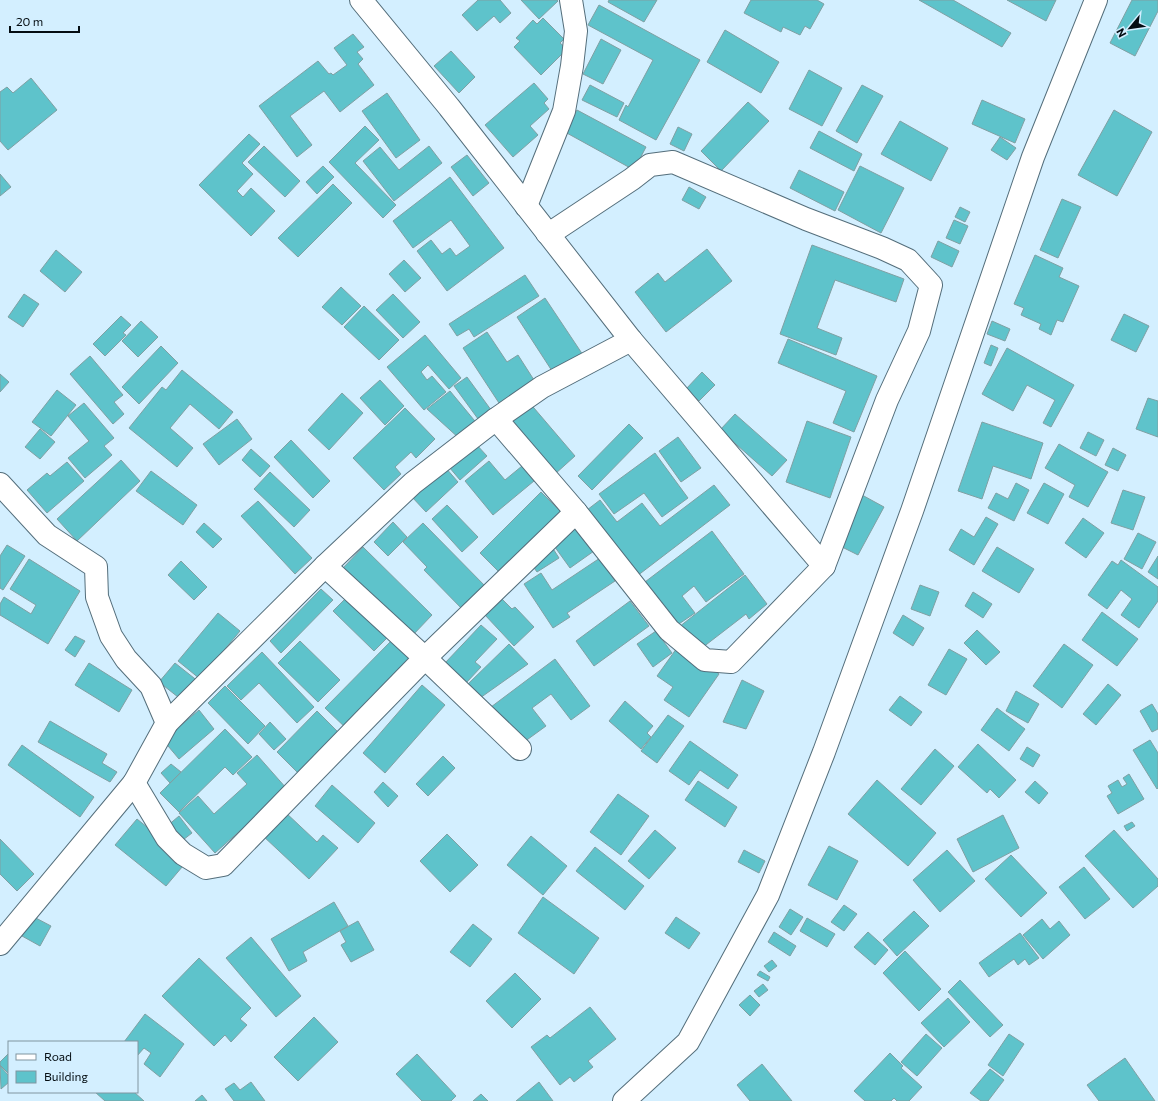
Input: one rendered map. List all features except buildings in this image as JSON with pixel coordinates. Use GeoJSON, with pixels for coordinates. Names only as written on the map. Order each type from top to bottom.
{"type":"FeatureCollection","features":[{"type":"Feature","properties":{"kind":"street"},"geometry":{"type":"LineString","coordinates":[[361,0],[449,107],[631,340],[824,566]]}},
{"type":"Feature","properties":{"kind":"street"},"geometry":{"type":"LineString","coordinates":[[526,206],[564,111],[572,66],[576,31],[571,0]]}},
{"type":"Feature","properties":{"kind":"street"},"geometry":{"type":"LineString","coordinates":[[624,1101],[688,1042],[768,895],[824,752],[912,511],[1033,157],[1096,0]]}},
{"type":"Feature","properties":{"kind":"street"},"geometry":{"type":"LineString","coordinates":[[496,419],[576,512],[669,630],[705,660],[731,662],[824,566],[887,400],[919,331],[931,285],[908,260],[882,248],[806,220],[673,162],[650,165],[632,179],[549,234],[547,233]]}},
{"type":"Feature","properties":{"kind":"street"},"geometry":{"type":"LineString","coordinates":[[0,944],[134,783],[167,723],[325,566],[413,483],[496,419],[542,388],[631,340]]}},
{"type":"Feature","properties":{"kind":"street"},"geometry":{"type":"LineString","coordinates":[[0,484],[47,535],[96,568],[97,597],[111,636],[126,659],[151,686],[167,723]]}},
{"type":"Feature","properties":{"kind":"street"},"geometry":{"type":"LineString","coordinates":[[134,783],[167,838],[183,854],[206,868],[223,865],[425,658],[576,512]]}},
{"type":"Feature","properties":{"kind":"street"},"geometry":{"type":"LineString","coordinates":[[325,566],[425,658],[520,749]]}}]}
